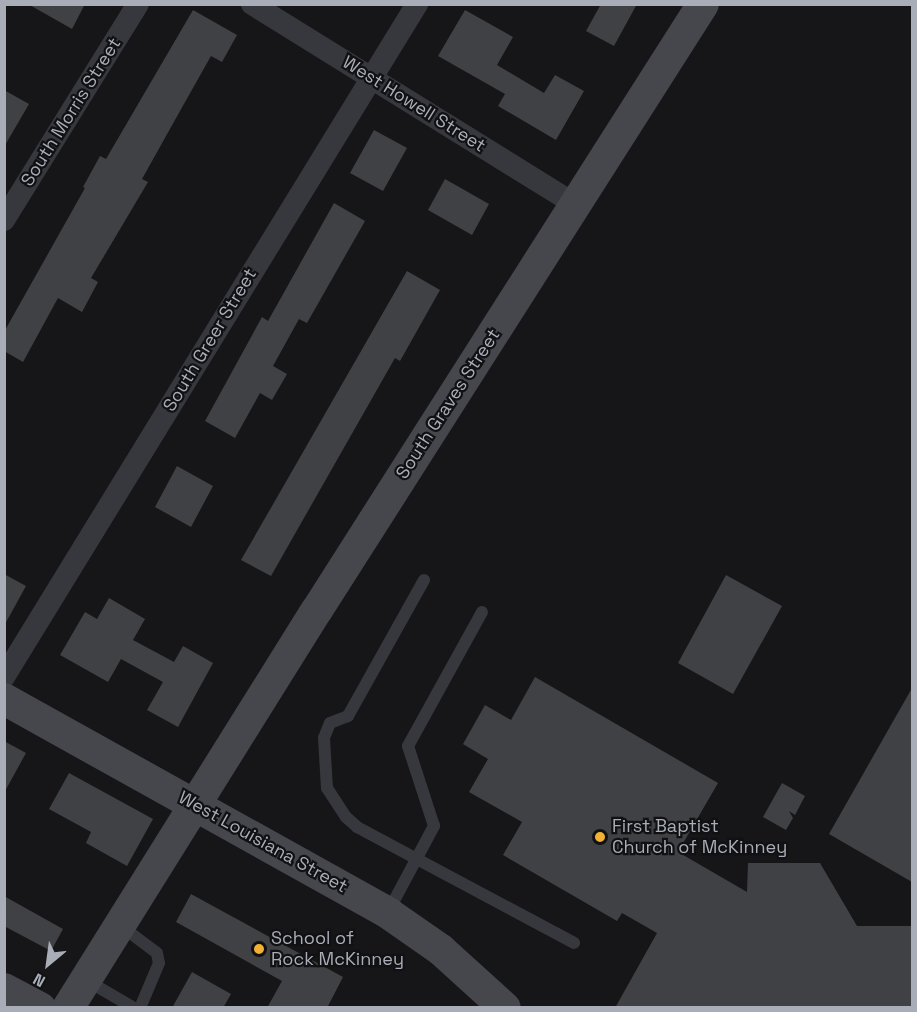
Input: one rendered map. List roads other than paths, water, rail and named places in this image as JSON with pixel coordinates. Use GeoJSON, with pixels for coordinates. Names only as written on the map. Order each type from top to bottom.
{"type":"FeatureCollection","features":[{"type":"Feature","properties":{"kind":"street","name":"South Morris Street"},"geometry":{"type":"LineString","coordinates":[[7,212],[138,4]]}},
{"type":"Feature","properties":{"kind":"street","name":"West Howell Street"},"geometry":{"type":"LineString","coordinates":[[252,4],[575,204]]}},
{"type":"Feature","properties":{"kind":"street","name":"South Greer Street"},"geometry":{"type":"LineString","coordinates":[[4,677],[417,4]]}},
{"type":"Feature","properties":{"kind":"street","name":"South Graves Street"},"geometry":{"type":"LineString","coordinates":[[68,1008],[703,4]]}},
{"type":"Feature","properties":{"kind":"street","name":"West Louisiana Street"},"geometry":{"type":"LineString","coordinates":[[4,699],[388,913],[441,950],[505,1008]]}},
{"type":"Feature","properties":{"kind":"street"},"geometry":{"type":"LineString","coordinates":[[4,989],[40,1008]]}},
{"type":"Feature","properties":{"kind":"lane"},"geometry":{"type":"LineString","coordinates":[[424,579],[360,698],[348,716],[330,723],[324,738],[327,788],[346,817],[357,827],[574,943]]}},
{"type":"Feature","properties":{"kind":"lane"},"geometry":{"type":"LineString","coordinates":[[388,913],[434,826],[408,746],[482,612]]}},
{"type":"Feature","properties":{"kind":"lane"},"geometry":{"type":"LineString","coordinates":[[120,925],[157,953],[159,963],[140,1008]]}},
{"type":"Feature","properties":{"kind":"lane"},"geometry":{"type":"LineString","coordinates":[[85,980],[134,1008]]}},
{"type":"Feature","properties":{"kind":"place","name":"First Baptist Church of McKinney"},"geometry":{"type":"Point","coordinates":[600,837]}},
{"type":"Feature","properties":{"kind":"place","name":"School of Rock McKinney"},"geometry":{"type":"Point","coordinates":[259,949]}}]}
